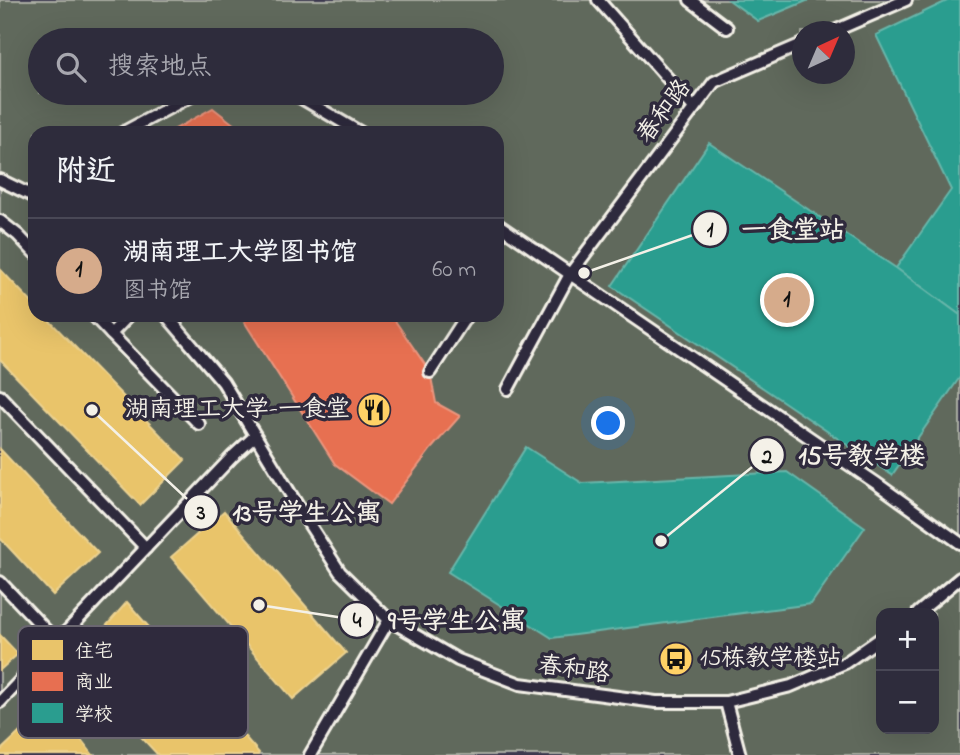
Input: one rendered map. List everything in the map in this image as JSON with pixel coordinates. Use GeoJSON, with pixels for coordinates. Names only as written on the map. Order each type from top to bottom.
{"type":"FeatureCollection","features":[{"type":"Feature","properties":{"kind":"lane"},"geometry":{"type":"LineString","coordinates":[[598,0],[694,108]]}},
{"type":"Feature","properties":{"kind":"lane"},"geometry":{"type":"LineString","coordinates":[[690,0],[727,28]]}},
{"type":"Feature","properties":{"kind":"lane"},"geometry":{"type":"LineString","coordinates":[[855,22],[906,0]]}},
{"type":"Feature","properties":{"kind":"lane","name":"春和路"},"geometry":{"type":"LineString","coordinates":[[508,389],[570,274],[714,82],[792,49]]}},
{"type":"Feature","properties":{"kind":"lane"},"geometry":{"type":"LineString","coordinates":[[135,126],[174,105]]}},
{"type":"Feature","properties":{"kind":"lane"},"geometry":{"type":"LineString","coordinates":[[313,105],[349,126]]}},
{"type":"Feature","properties":{"kind":"lane"},"geometry":{"type":"LineString","coordinates":[[0,180],[28,194]]}},
{"type":"Feature","properties":{"kind":"lane"},"geometry":{"type":"LineString","coordinates":[[0,221],[28,246]]}},
{"type":"Feature","properties":{"kind":"lane"},"geometry":{"type":"LineString","coordinates":[[504,230],[960,543]]}},
{"type":"Feature","properties":{"kind":"lane"},"geometry":{"type":"LineString","coordinates":[[100,322],[199,424]]}},
{"type":"Feature","properties":{"kind":"lane"},"geometry":{"type":"LineString","coordinates":[[111,334],[122,322]]}},
{"type":"Feature","properties":{"kind":"lane","name":"春和路"},"geometry":{"type":"LineString","coordinates":[[172,322],[223,382],[340,572],[389,620],[458,660],[520,684],[582,694],[656,702],[726,702],[791,686],[845,663],[876,641]]}},
{"type":"Feature","properties":{"kind":"lane"},"geometry":{"type":"LineString","coordinates":[[430,372],[462,322]]}},
{"type":"Feature","properties":{"kind":"lane"},"geometry":{"type":"LineString","coordinates":[[0,396],[146,548]]}},
{"type":"Feature","properties":{"kind":"lane"},"geometry":{"type":"LineString","coordinates":[[72,626],[255,436]]}},
{"type":"Feature","properties":{"kind":"lane"},"geometry":{"type":"LineString","coordinates":[[924,608],[960,578]]}},
{"type":"Feature","properties":{"kind":"lane"},"geometry":{"type":"LineString","coordinates":[[0,582],[42,626]]}},
{"type":"Feature","properties":{"kind":"lane"},"geometry":{"type":"LineString","coordinates":[[310,755],[389,620]]}},
{"type":"Feature","properties":{"kind":"lane"},"geometry":{"type":"LineString","coordinates":[[0,702],[18,683]]}},
{"type":"Feature","properties":{"kind":"lane"},"geometry":{"type":"LineString","coordinates":[[726,702],[740,755]]}},
{"type":"Feature","properties":{"kind":"green space"},"geometry":{"type":"Polygon","coordinates":[[[0,0],[960,0],[960,755],[0,755],[0,0]]]}},
{"type":"Feature","properties":{"kind":"building: 住宅"},"geometry":{"type":"Polygon","coordinates":[[[0,269],[28,299],[28,322],[51,322],[185,460],[140,505],[0,360],[0,269]]]}},
{"type":"Feature","properties":{"kind":"building: 住宅"},"geometry":{"type":"Polygon","coordinates":[[[0,449],[98,553],[53,595],[0,538],[0,449]]]}},
{"type":"Feature","properties":{"kind":"building: 住宅"},"geometry":{"type":"Polygon","coordinates":[[[224,511],[346,653],[293,699],[248,647],[248,626],[230,626],[171,557],[224,511]]]}},
{"type":"Feature","properties":{"kind":"building: 住宅"},"geometry":{"type":"Polygon","coordinates":[[[127,602],[148,626],[106,626],[127,602]]]}},
{"type":"Feature","properties":{"kind":"building: 住宅"},"geometry":{"type":"Polygon","coordinates":[[[0,635],[18,654],[0,670],[0,635]]]}},
{"type":"Feature","properties":{"kind":"building: 住宅"},"geometry":{"type":"Polygon","coordinates":[[[18,734],[18,738],[80,738],[93,755],[0,755],[0,751],[18,734]]]}},
{"type":"Feature","properties":{"kind":"building: 住宅"},"geometry":{"type":"Polygon","coordinates":[[[142,738],[246,738],[259,753],[258,755],[158,755],[142,738]]]}},
{"type":"Feature","properties":{"kind":"building: 商业"},"geometry":{"type":"Polygon","coordinates":[[[213,108],[236,126],[181,126],[213,108]]]}},
{"type":"Feature","properties":{"kind":"building: 商业","name":"湖南理工大学-一食堂"},"geometry":{"type":"Polygon","coordinates":[[[244,322],[396,322],[430,372],[436,403],[460,416],[389,504],[335,464],[244,322]]]}},
{"type":"Feature","properties":{"kind":"building: 学校"},"geometry":{"type":"Polygon","coordinates":[[[729,0],[809,0],[758,21],[729,0]]]}},
{"type":"Feature","properties":{"kind":"building: 学校"},"geometry":{"type":"Polygon","coordinates":[[[949,0],[960,0],[960,315],[896,268],[951,190],[876,35],[949,0]]]}},
{"type":"Feature","properties":{"kind":"building: 学校"},"geometry":{"type":"Polygon","coordinates":[[[709,143],[896,268],[960,315],[960,377],[892,475],[612,286],[709,143]]]}},
{"type":"Feature","properties":{"kind":"building: 学校"},"geometry":{"type":"Polygon","coordinates":[[[526,447],[582,483],[787,472],[865,527],[811,604],[552,638],[448,572],[526,447]]]}},
{"type":"Feature","properties":{"kind":"place","name":"一食堂站"},"geometry":{"type":"Point","coordinates":[584,273]}},
{"type":"Feature","properties":{"kind":"place","name":"湖南理工大学图书馆"},"geometry":{"type":"Point","coordinates":[787,300]}},
{"type":"Feature","properties":{"kind":"place","name":"13号学生公寓"},"geometry":{"type":"Point","coordinates":[92,410]}},
{"type":"Feature","properties":{"kind":"place","name":"湖南理工大学-一食堂"},"geometry":{"type":"Point","coordinates":[374,410]}},
{"type":"Feature","properties":{"kind":"place","name":"15号教学楼"},"geometry":{"type":"Point","coordinates":[661,541]}},
{"type":"Feature","properties":{"kind":"place","name":"9号学生公寓"},"geometry":{"type":"Point","coordinates":[259,605]}},
{"type":"Feature","properties":{"kind":"place","name":"15栋教学楼站"},"geometry":{"type":"Point","coordinates":[676,659]}}]}
